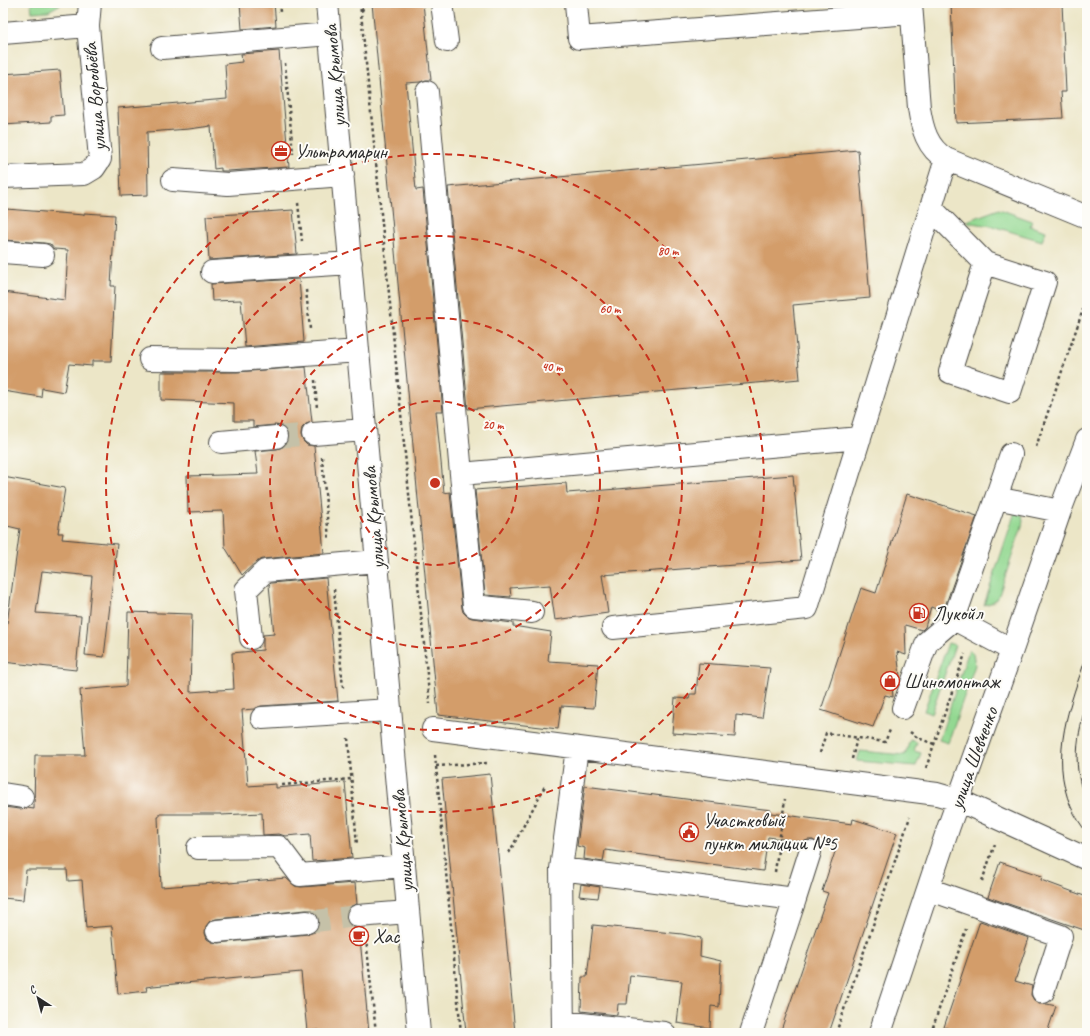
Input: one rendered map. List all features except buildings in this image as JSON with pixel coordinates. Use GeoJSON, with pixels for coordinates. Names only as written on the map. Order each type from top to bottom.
{"type":"FeatureCollection","features":[{"type":"Feature","properties":{"kind":"street","name":"улица Воробьёва"},"geometry":{"type":"LineString","coordinates":[[3,177],[84,174],[94,168],[100,159],[88,26],[90,3]]}},
{"type":"Feature","properties":{"kind":"street","name":"улица Крымова"},"geometry":{"type":"LineString","coordinates":[[327,3],[419,1033]]}},
{"type":"Feature","properties":{"kind":"street"},"geometry":{"type":"LineString","coordinates":[[442,3],[447,41]]}},
{"type":"Feature","properties":{"kind":"street"},"geometry":{"type":"LineString","coordinates":[[576,3],[579,38],[911,8],[919,108],[926,137],[939,155],[1087,217]]}},
{"type":"Feature","properties":{"kind":"street"},"geometry":{"type":"LineString","coordinates":[[3,33],[88,26]]}},
{"type":"Feature","properties":{"kind":"street"},"geometry":{"type":"LineString","coordinates":[[162,48],[330,34]]}},
{"type":"Feature","properties":{"kind":"street"},"geometry":{"type":"LineString","coordinates":[[427,92],[474,606],[532,612]]}},
{"type":"Feature","properties":{"kind":"street"},"geometry":{"type":"LineString","coordinates":[[613,628],[807,608],[946,159]]}},
{"type":"Feature","properties":{"kind":"street"},"geometry":{"type":"LineString","coordinates":[[173,180],[228,184],[343,175]]}},
{"type":"Feature","properties":{"kind":"street"},"geometry":{"type":"LineString","coordinates":[[931,208],[985,262],[1045,282],[1010,392],[950,372],[985,262]]}},
{"type":"Feature","properties":{"kind":"street"},"geometry":{"type":"LineString","coordinates":[[3,252],[43,255]]}},
{"type":"Feature","properties":{"kind":"street"},"geometry":{"type":"LineString","coordinates":[[212,272],[351,263]]}},
{"type":"Feature","properties":{"kind":"street"},"geometry":{"type":"LineString","coordinates":[[150,359],[237,360],[358,351]]}},
{"type":"Feature","properties":{"kind":"street"},"geometry":{"type":"LineString","coordinates":[[316,433],[365,430]]}},
{"type":"Feature","properties":{"kind":"street"},"geometry":{"type":"LineString","coordinates":[[221,442],[276,437]]}},
{"type":"Feature","properties":{"kind":"street"},"geometry":{"type":"LineString","coordinates":[[461,474],[860,438]]}},
{"type":"Feature","properties":{"kind":"street","name":"улица Шевченко"},"geometry":{"type":"LineString","coordinates":[[880,1033],[958,800],[1060,511],[1087,440]]}},
{"type":"Feature","properties":{"kind":"street"},"geometry":{"type":"LineString","coordinates":[[903,708],[927,642],[954,619],[1011,454]]}},
{"type":"Feature","properties":{"kind":"street"},"geometry":{"type":"LineString","coordinates":[[996,498],[1060,511]]}},
{"type":"Feature","properties":{"kind":"street"},"geometry":{"type":"LineString","coordinates":[[251,638],[246,590],[265,571],[377,561]]}},
{"type":"Feature","properties":{"kind":"street"},"geometry":{"type":"LineString","coordinates":[[954,619],[1012,650]]}},
{"type":"Feature","properties":{"kind":"street"},"geometry":{"type":"LineString","coordinates":[[262,718],[390,710]]}},
{"type":"Feature","properties":{"kind":"street"},"geometry":{"type":"LineString","coordinates":[[433,729],[937,794],[958,800],[1087,859]]}},
{"type":"Feature","properties":{"kind":"street"},"geometry":{"type":"LineString","coordinates":[[577,748],[561,868],[563,1027],[664,1033]]}},
{"type":"Feature","properties":{"kind":"street"},"geometry":{"type":"LineString","coordinates":[[198,848],[279,847],[300,875],[404,866]]}},
{"type":"Feature","properties":{"kind":"street"},"geometry":{"type":"LineString","coordinates":[[751,1033],[810,852]]}},
{"type":"Feature","properties":{"kind":"street"},"geometry":{"type":"LineString","coordinates":[[561,868],[795,899]]}},
{"type":"Feature","properties":{"kind":"street"},"geometry":{"type":"LineString","coordinates":[[928,889],[1061,936],[1043,992]]}},
{"type":"Feature","properties":{"kind":"street"},"geometry":{"type":"LineString","coordinates":[[361,916],[408,912]]}},
{"type":"Feature","properties":{"kind":"street"},"geometry":{"type":"LineString","coordinates":[[217,931],[307,922]]}},
{"type":"Feature","properties":{"kind":"path"},"geometry":{"type":"LineString","coordinates":[[279,3],[312,354],[316,433],[332,565],[360,870]]}},
{"type":"Feature","properties":{"kind":"path"},"geometry":{"type":"LineString","coordinates":[[360,3],[433,729],[461,1033]]}},
{"type":"Feature","properties":{"kind":"path"},"geometry":{"type":"LineString","coordinates":[[362,14],[365,3]]}},
{"type":"Feature","properties":{"kind":"path"},"geometry":{"type":"LineString","coordinates":[[818,760],[826,733],[885,742],[890,727]]}},
{"type":"Feature","properties":{"kind":"path"},"geometry":{"type":"LineString","coordinates":[[850,763],[857,738]]}},
{"type":"Feature","properties":{"kind":"path"},"geometry":{"type":"LineString","coordinates":[[918,738],[934,744]]}},
{"type":"Feature","properties":{"kind":"path"},"geometry":{"type":"LineString","coordinates":[[282,785],[351,780]]}},
{"type":"Feature","properties":{"kind":"path"},"geometry":{"type":"LineString","coordinates":[[509,853],[548,781]]}},
{"type":"Feature","properties":{"kind":"path"},"geometry":{"type":"LineString","coordinates":[[772,896],[785,799]]}},
{"type":"Feature","properties":{"kind":"path"},"geometry":{"type":"LineString","coordinates":[[836,1033],[910,815]]}},
{"type":"Feature","properties":{"kind":"path"},"geometry":{"type":"LineString","coordinates":[[931,1033],[996,840]]}},
{"type":"Feature","properties":{"kind":"path"},"geometry":{"type":"LineString","coordinates":[[361,916],[376,1033]]}},
{"type":"Feature","properties":{"kind":"green space"},"geometry":{"type":"Polygon","coordinates":[[[31,3],[63,3],[48,11],[32,12],[31,3]]]}},
{"type":"Feature","properties":{"kind":"green space"},"geometry":{"type":"Polygon","coordinates":[[[999,209],[1032,221],[1030,226],[1046,231],[1042,241],[992,226],[964,222],[999,209]]]}},
{"type":"Feature","properties":{"kind":"green space"},"geometry":{"type":"Polygon","coordinates":[[[1015,512],[1022,515],[1023,521],[998,598],[991,603],[984,605],[1015,512]]]}},
{"type":"Feature","properties":{"kind":"green space"},"geometry":{"type":"Polygon","coordinates":[[[948,643],[955,645],[931,714],[924,711],[948,643]]]}},
{"type":"Feature","properties":{"kind":"green space"},"geometry":{"type":"Polygon","coordinates":[[[969,650],[973,654],[975,665],[948,743],[939,740],[969,650]]]}},
{"type":"Feature","properties":{"kind":"green space"},"geometry":{"type":"Polygon","coordinates":[[[910,740],[917,742],[914,751],[921,753],[916,766],[857,761],[860,751],[905,755],[910,740]]]}},
{"type":"Feature","properties":{"kind":"tunnel"},"geometry":{"type":"LineString","coordinates":[[276,437],[313,434]]}},
{"type":"Feature","properties":{"kind":"tunnel"},"geometry":{"type":"LineString","coordinates":[[307,922],[358,916]]}},
{"type":"Feature","properties":{"kind":"tram line"},"geometry":{"type":"LineString","coordinates":[[1087,655],[1074,692],[1064,730],[1062,749],[1062,768],[1065,788],[1071,807],[1087,833]]}},
{"type":"Feature","properties":{"kind":"tram line"},"geometry":{"type":"LineString","coordinates":[[1087,702],[1083,714],[1077,752],[1079,777],[1087,801]]}},
{"type":"Feature","properties":{"kind":"place","name":"Ультрамарин"},"geometry":{"type":"Point","coordinates":[281,151]}},
{"type":"Feature","properties":{"kind":"place","name":"Лукойл"},"geometry":{"type":"Point","coordinates":[919,613]}},
{"type":"Feature","properties":{"kind":"place","name":"Шиномонтаж"},"geometry":{"type":"Point","coordinates":[890,681]}},
{"type":"Feature","properties":{"kind":"place","name":"Участковый пункт милиции №5"},"geometry":{"type":"Point","coordinates":[689,832]}},
{"type":"Feature","properties":{"kind":"place","name":"Хас"},"geometry":{"type":"Point","coordinates":[359,936]}}]}
